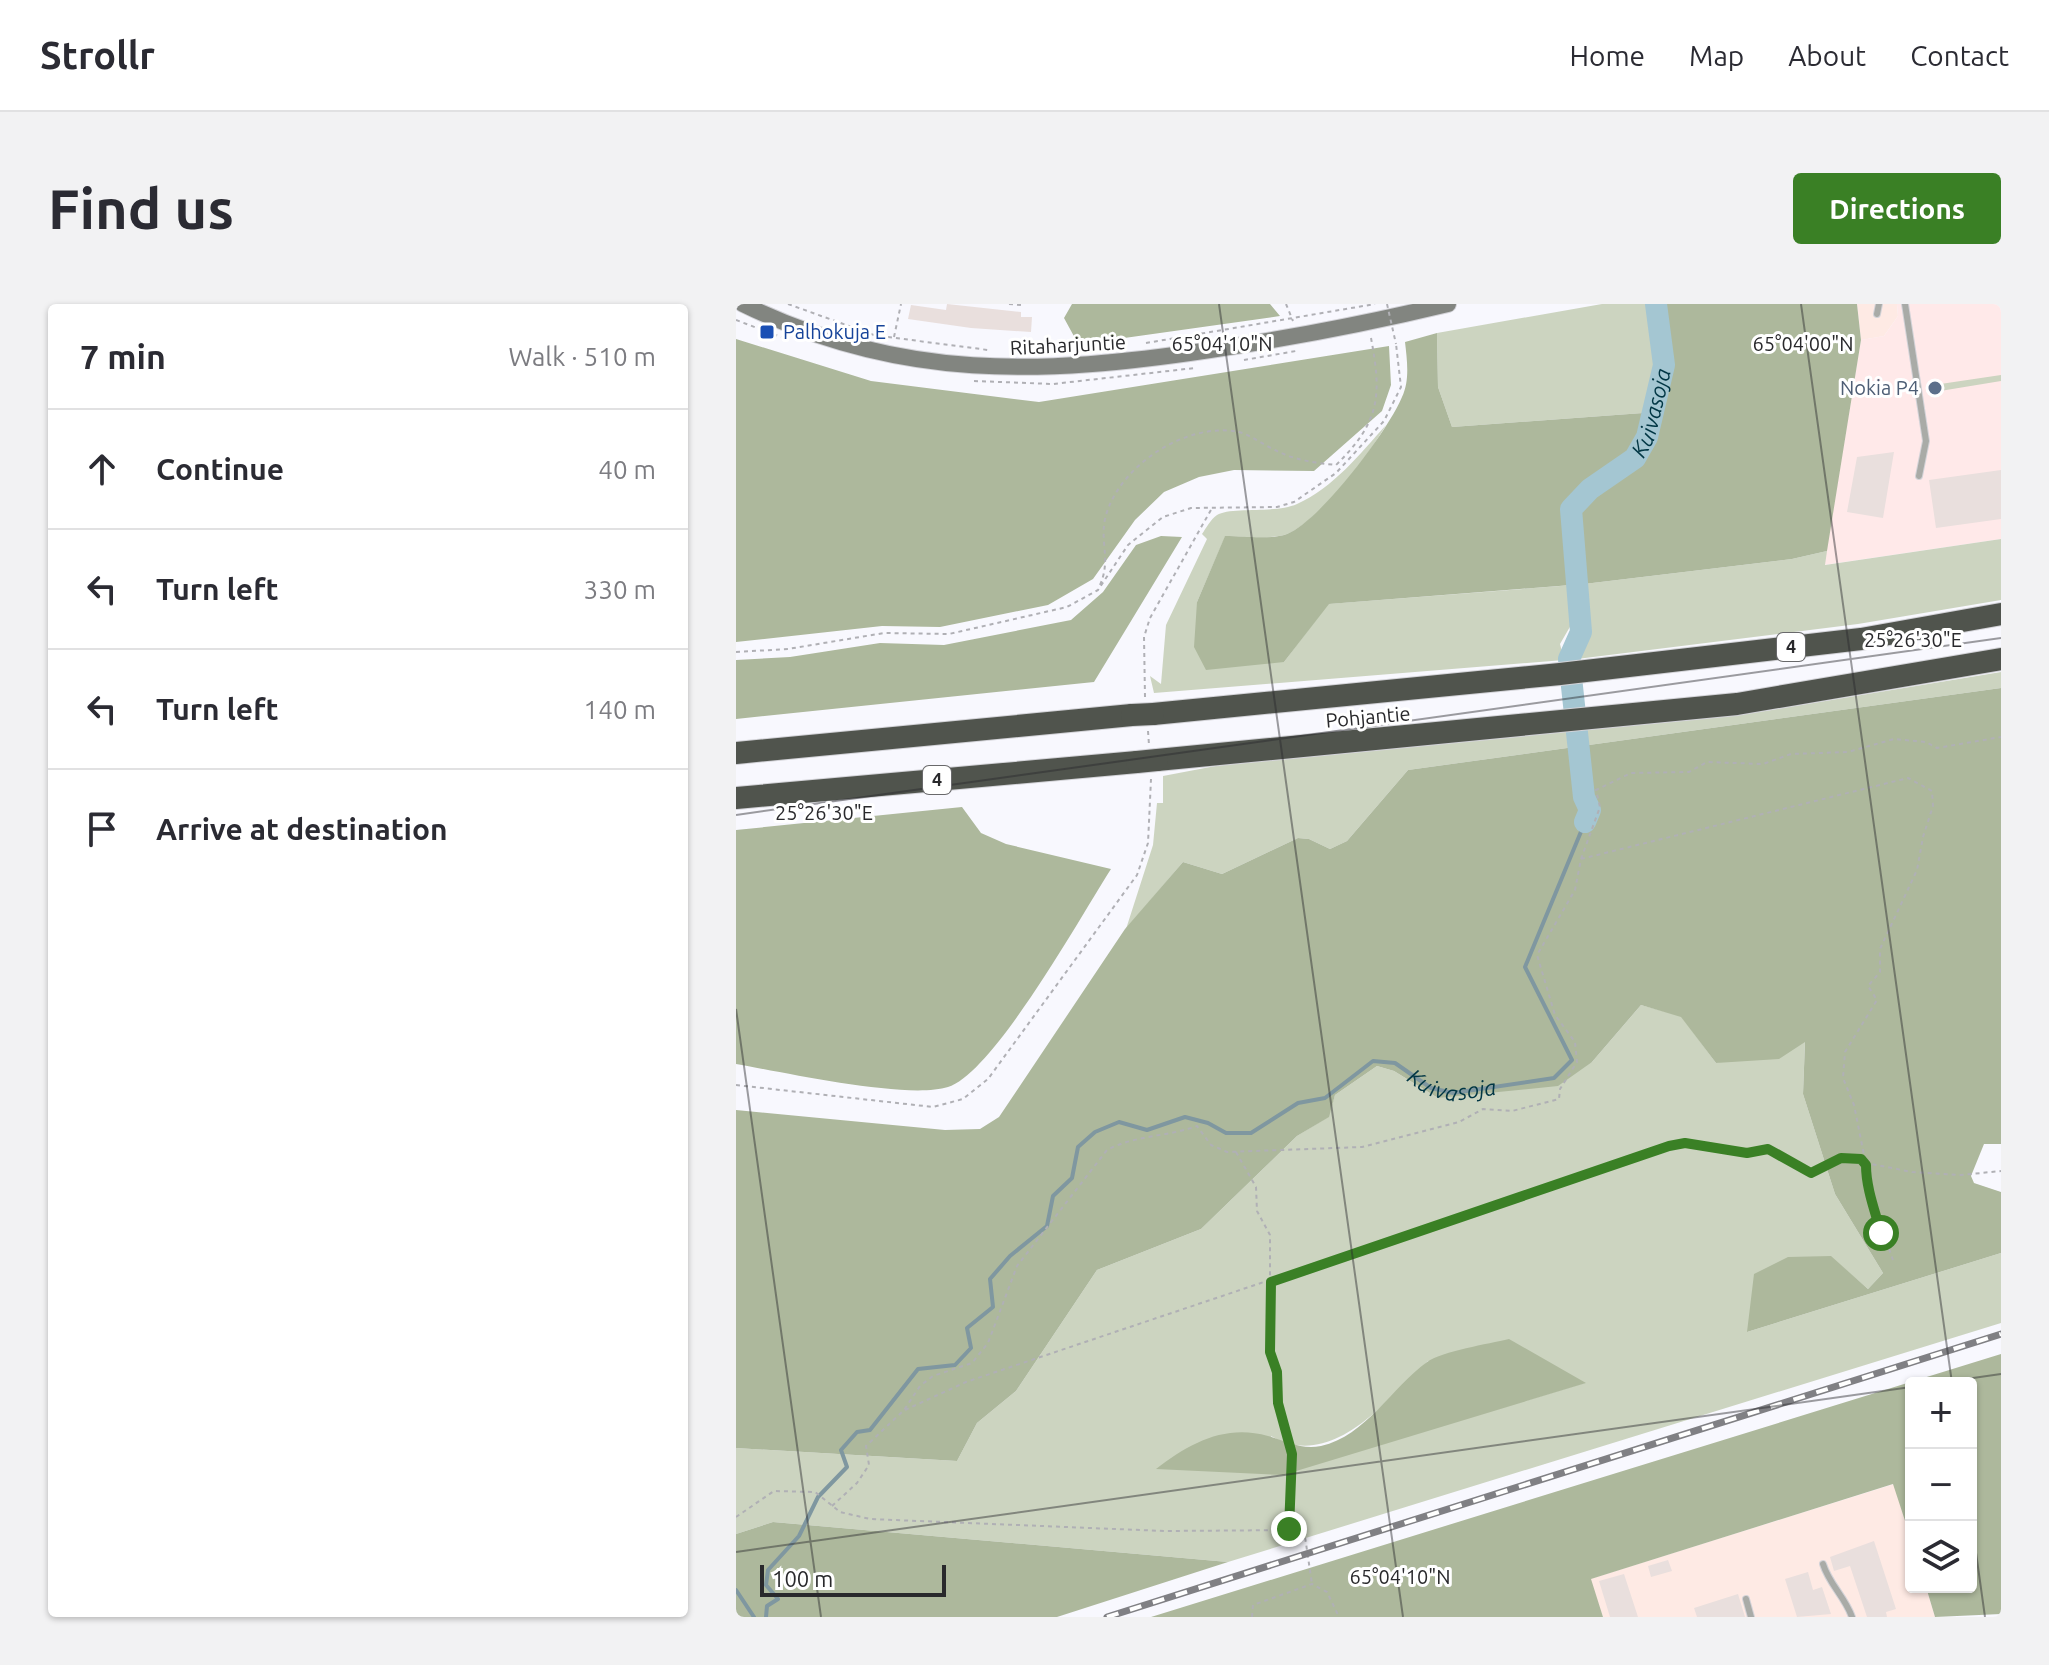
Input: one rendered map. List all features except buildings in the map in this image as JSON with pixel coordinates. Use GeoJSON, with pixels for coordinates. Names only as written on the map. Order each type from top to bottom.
{"type":"FeatureCollection","features":[{"type":"Feature","properties":{"kind":"highway","name":"Pohjantie"},"geometry":{"type":"LineString","coordinates":[[736,753],[1570,673],[1861,639],[2001,614]]}},
{"type":"Feature","properties":{"kind":"highway","name":"Pohjantie"},"geometry":{"type":"LineString","coordinates":[[736,798],[1737,704],[2001,659]]}},
{"type":"Feature","properties":{"kind":"street","name":"Ritaharjuntie"},"geometry":{"type":"LineString","coordinates":[[743,304],[804,330],[863,348],[1002,369],[1128,362],[1368,323],[1448,304]]}},
{"type":"Feature","properties":{"kind":"lane"},"geometry":{"type":"LineString","coordinates":[[1877,314],[1879,304]]}},
{"type":"Feature","properties":{"kind":"lane"},"geometry":{"type":"LineString","coordinates":[[1905,304],[1926,441],[1919,476]]}},
{"type":"Feature","properties":{"kind":"lane"},"geometry":{"type":"LineString","coordinates":[[1823,1564],[1828,1578],[1847,1601],[1852,1617]]}},
{"type":"Feature","properties":{"kind":"lane"},"geometry":{"type":"LineString","coordinates":[[1746,1599],[1751,1617]]}},
{"type":"Feature","properties":{"kind":"path"},"geometry":{"type":"LineString","coordinates":[[788,304],[824,319],[894,338],[998,351]]}},
{"type":"Feature","properties":{"kind":"path"},"geometry":{"type":"LineString","coordinates":[[894,338],[901,304]]}},
{"type":"Feature","properties":{"kind":"path"},"geometry":{"type":"LineString","coordinates":[[1009,304],[1021,305]]}},
{"type":"Feature","properties":{"kind":"path"},"geometry":{"type":"LineString","coordinates":[[1286,304],[1293,320]]}},
{"type":"Feature","properties":{"kind":"path"},"geometry":{"type":"LineString","coordinates":[[1139,344],[1375,304]]}},
{"type":"Feature","properties":{"kind":"path"},"geometry":{"type":"LineString","coordinates":[[736,652],[788,649],[884,633],[949,634],[1067,607],[1098,590],[1128,545],[1146,527],[1178,511],[1277,507],[1294,502],[1336,473],[1361,448],[1384,421],[1401,387],[1387,304]]}},
{"type":"Feature","properties":{"kind":"path"},"geometry":{"type":"LineString","coordinates":[[1098,590],[1108,567],[1105,519],[1121,485],[1138,465],[1162,450],[1190,436],[1240,432],[1280,453],[1336,465],[1364,432],[1376,402],[1379,382],[1368,323]]}},
{"type":"Feature","properties":{"kind":"path"},"geometry":{"type":"LineString","coordinates":[[1361,448],[1364,432]]}},
{"type":"Feature","properties":{"kind":"path"},"geometry":{"type":"LineString","coordinates":[[736,1085],[933,1107],[963,1099],[988,1079],[1137,875],[1148,843],[1144,637],[1150,618],[1212,508]]}},
{"type":"Feature","properties":{"kind":"path"},"geometry":{"type":"LineString","coordinates":[[832,1506],[857,1483],[869,1465],[866,1446],[904,1410],[920,1386],[933,1376],[972,1363],[988,1343],[1017,1266],[1107,1150],[1126,1140],[1175,1134],[1197,1126],[1211,1145],[1236,1152],[1362,1147],[1459,1122],[1483,1109],[1512,1111],[1559,1099],[1560,1089],[1577,1062],[1575,1042],[1555,1015],[1537,955],[1575,890],[1581,859],[1600,807],[1596,790],[1631,773],[1689,772],[1707,762],[1763,764],[1791,754],[1848,752],[1894,739],[1926,742],[1937,748],[2001,737]]}},
{"type":"Feature","properties":{"kind":"path"},"geometry":{"type":"LineString","coordinates":[[1581,859],[1908,778],[1932,791],[1933,806],[1917,870],[1880,949],[1880,972],[1868,986],[1877,1000],[1845,1052],[1843,1078],[1854,1105],[1866,1165],[1867,1188],[1893,1260]]}},
{"type":"Feature","properties":{"kind":"path"},"geometry":{"type":"LineString","coordinates":[[904,1410],[966,1382],[1669,1146],[1685,1143],[1747,1153],[1768,1149],[1811,1173],[1841,1158],[1861,1159],[1866,1165],[1961,1175],[2001,1171]]}},
{"type":"Feature","properties":{"kind":"path"},"geometry":{"type":"LineString","coordinates":[[1236,1152],[1256,1187],[1257,1211],[1270,1235],[1270,1352],[1277,1372],[1278,1403],[1292,1454],[1289,1529]]}},
{"type":"Feature","properties":{"kind":"path"},"geometry":{"type":"LineString","coordinates":[[736,1517],[774,1491],[815,1492],[840,1512],[870,1519],[1164,1531],[1304,1530],[1307,1533],[1312,1584]]}},
{"type":"Feature","properties":{"kind":"path"},"geometry":{"type":"LineString","coordinates":[[1252,1617],[1253,1605],[1312,1584],[1327,1592],[1339,1617]]}},
{"type":"Feature","properties":{"kind":"shaded area"},"geometry":{"type":"Polygon","coordinates":[[[1857,304],[1897,304],[1898,316],[1884,336],[1861,340],[1857,304]]]}},
{"type":"Feature","properties":{"kind":"shaded area"},"geometry":{"type":"Polygon","coordinates":[[[1897,304],[2001,304],[2001,539],[1824,565],[1861,340],[1884,336],[1898,316],[1897,304]]]}},
{"type":"Feature","properties":{"kind":"shaded area"},"geometry":{"type":"Polygon","coordinates":[[[1894,1484],[1905,1520],[1905,1593],[1928,1593],[1935,1617],[1603,1617],[1590,1579],[1894,1484]]]}},
{"type":"Feature","properties":{"kind":"green space"},"geometry":{"type":"Polygon","coordinates":[[[1072,304],[1270,304],[1280,316],[1103,341],[1076,340],[1064,318],[1072,304]]]}},
{"type":"Feature","properties":{"kind":"green space"},"geometry":{"type":"Polygon","coordinates":[[[1602,304],[1646,304],[1654,363],[1643,413],[1452,427],[1438,387],[1437,333],[1602,304]]]}},
{"type":"Feature","properties":{"kind":"green space"},"geometry":{"type":"Polygon","coordinates":[[[1646,304],[1857,304],[1861,340],[1827,551],[1792,559],[1584,584],[1329,604],[1284,662],[1206,670],[1194,647],[1197,602],[1225,536],[1287,534],[1301,526],[1334,494],[1383,431],[1402,397],[1407,377],[1405,342],[1437,333],[1438,387],[1452,427],[1643,413],[1654,363],[1646,304]]]}},
{"type":"Feature","properties":{"kind":"green space"},"geometry":{"type":"Polygon","coordinates":[[[736,339],[871,381],[1039,402],[1389,346],[1391,385],[1382,411],[1314,471],[1234,470],[1199,477],[1164,492],[1135,520],[1093,579],[1048,605],[940,627],[882,626],[736,642],[736,339]]]}},
{"type":"Feature","properties":{"kind":"green space"},"geometry":{"type":"Polygon","coordinates":[[[2001,375],[2001,381],[1928,393],[1927,386],[2001,375]]]}},
{"type":"Feature","properties":{"kind":"green space"},"geometry":{"type":"Polygon","coordinates":[[[1386,425],[1342,486],[1299,527],[1272,537],[1225,537],[1197,602],[1284,662],[1328,604],[1573,585],[1571,625],[1560,644],[1564,660],[1154,693],[1150,676],[1161,684],[1166,625],[1207,539],[1202,534],[1213,519],[1224,512],[1288,507],[1310,497],[1345,469],[1386,425]]]}},
{"type":"Feature","properties":{"kind":"green space"},"geometry":{"type":"Polygon","coordinates":[[[1161,536],[1182,537],[1094,682],[736,719],[736,660],[790,657],[880,643],[944,645],[1071,620],[1103,592],[1136,545],[1161,536]]]}},
{"type":"Feature","properties":{"kind":"green space"},"geometry":{"type":"Polygon","coordinates":[[[2001,539],[2001,600],[1858,624],[1577,659],[1576,650],[1585,634],[1584,584],[1792,559],[1827,551],[1825,565],[2001,539]]]}},
{"type":"Feature","properties":{"kind":"green space"},"geometry":{"type":"Polygon","coordinates":[[[2001,672],[2001,688],[1408,770],[1347,841],[1330,849],[1309,839],[1298,838],[1222,874],[1183,862],[1126,929],[1153,845],[1157,803],[1163,803],[1163,776],[1226,764],[1765,711],[2001,672]]]}},
{"type":"Feature","properties":{"kind":"green space"},"geometry":{"type":"Polygon","coordinates":[[[2001,688],[2001,1144],[1984,1144],[1971,1176],[1974,1183],[2001,1192],[2001,1253],[1747,1332],[1754,1274],[1788,1257],[1831,1256],[1868,1289],[1883,1273],[1835,1194],[1803,1094],[1805,1042],[1779,1059],[1716,1063],[1681,1017],[1641,1005],[1592,1062],[1558,1086],[1438,1098],[1394,1071],[1377,1066],[1335,1095],[1329,1117],[1297,1136],[1201,1229],[1097,1270],[1016,1391],[977,1423],[957,1461],[736,1448],[736,1110],[945,1130],[980,1129],[999,1117],[1125,929],[1183,862],[1222,874],[1298,838],[1309,839],[1330,849],[1347,841],[1408,770],[2001,688]]]}},
{"type":"Feature","properties":{"kind":"green space"},"geometry":{"type":"Polygon","coordinates":[[[962,807],[981,833],[1006,844],[1111,869],[1036,990],[989,1053],[967,1075],[948,1087],[929,1090],[875,1088],[736,1064],[736,830],[962,807]]]}},
{"type":"Feature","properties":{"kind":"green space"},"geometry":{"type":"Polygon","coordinates":[[[1641,1005],[1681,1016],[1716,1063],[1805,1041],[1803,1094],[1835,1194],[1883,1273],[1868,1289],[1831,1257],[1747,1332],[2001,1253],[2001,1323],[1228,1562],[773,1522],[736,1534],[736,1448],[957,1461],[977,1423],[1016,1391],[1097,1270],[1201,1229],[1297,1136],[1328,1117],[1335,1095],[1377,1066],[1394,1071],[1438,1098],[1592,1062],[1641,1005]],[[1428,1361],[1377,1411],[1337,1438],[1316,1445],[1294,1445],[1271,1436],[1283,1474],[1584,1383],[1428,1361]]]}},
{"type":"Feature","properties":{"kind":"green space"},"geometry":{"type":"Polygon","coordinates":[[[1509,1339],[1586,1383],[1283,1475],[1156,1469],[1195,1444],[1223,1434],[1252,1433],[1307,1447],[1337,1441],[1365,1422],[1427,1362],[1454,1351],[1509,1339]]]}},
{"type":"Feature","properties":{"kind":"green space"},"geometry":{"type":"Polygon","coordinates":[[[2001,1354],[2001,1614],[1935,1617],[1928,1593],[1977,1593],[1977,1377],[1927,1377],[2001,1354]]]}},
{"type":"Feature","properties":{"kind":"green space"},"geometry":{"type":"Polygon","coordinates":[[[1905,1384],[1905,1521],[1893,1484],[1591,1579],[1603,1617],[1151,1617],[1905,1384]]]}},
{"type":"Feature","properties":{"kind":"green space"},"geometry":{"type":"Polygon","coordinates":[[[773,1522],[1228,1562],[1057,1617],[736,1617],[736,1534],[773,1522]]]}},
{"type":"Feature","properties":{"kind":"waterway","name":"Kuivasoja"},"geometry":{"type":"LineString","coordinates":[[1585,822],[1590,810],[1584,797],[1569,659],[1581,632],[1571,509],[1590,489],[1635,458],[1647,437],[1664,365],[1656,304]]}},
{"type":"Feature","properties":{"kind":"waterway","name":"Kuivasoja"},"geometry":{"type":"LineString","coordinates":[[766,1617],[767,1606],[778,1599],[766,1585],[768,1570],[799,1536],[818,1497],[847,1467],[841,1450],[857,1432],[870,1430],[918,1369],[955,1365],[971,1348],[967,1328],[993,1307],[990,1279],[1010,1256],[1047,1226],[1053,1196],[1072,1178],[1078,1147],[1095,1132],[1119,1122],[1147,1130],[1185,1117],[1208,1123],[1226,1133],[1251,1133],[1298,1103],[1325,1098],[1373,1061],[1395,1063],[1431,1088],[1453,1093],[1554,1078],[1572,1060],[1525,967],[1585,822]]}},
{"type":"Feature","properties":{"kind":"waterway"},"geometry":{"type":"LineString","coordinates":[[736,1590],[754,1617]]}},
{"type":"Feature","properties":{"kind":"railway"},"geometry":{"type":"LineString","coordinates":[[1107,1617],[2001,1334]]}},
{"type":"Feature","properties":{"kind":"place","name":"Palhokuja E"},"geometry":{"type":"Point","coordinates":[767,332]}},
{"type":"Feature","properties":{"kind":"place","name":"Nokia P4"},"geometry":{"type":"Point","coordinates":[1935,388]}},
{"type":"Feature","properties":{"kind":"route"},"geometry":{"type":"LineString","coordinates":[[1289,1529],[1292,1454],[1278,1403],[1277,1372],[1270,1352],[1271,1282],[1685,1143],[1747,1153],[1768,1149],[1811,1173],[1841,1158],[1861,1159],[1866,1165],[1867,1188],[1874,1199],[1881,1233]]}}]}
